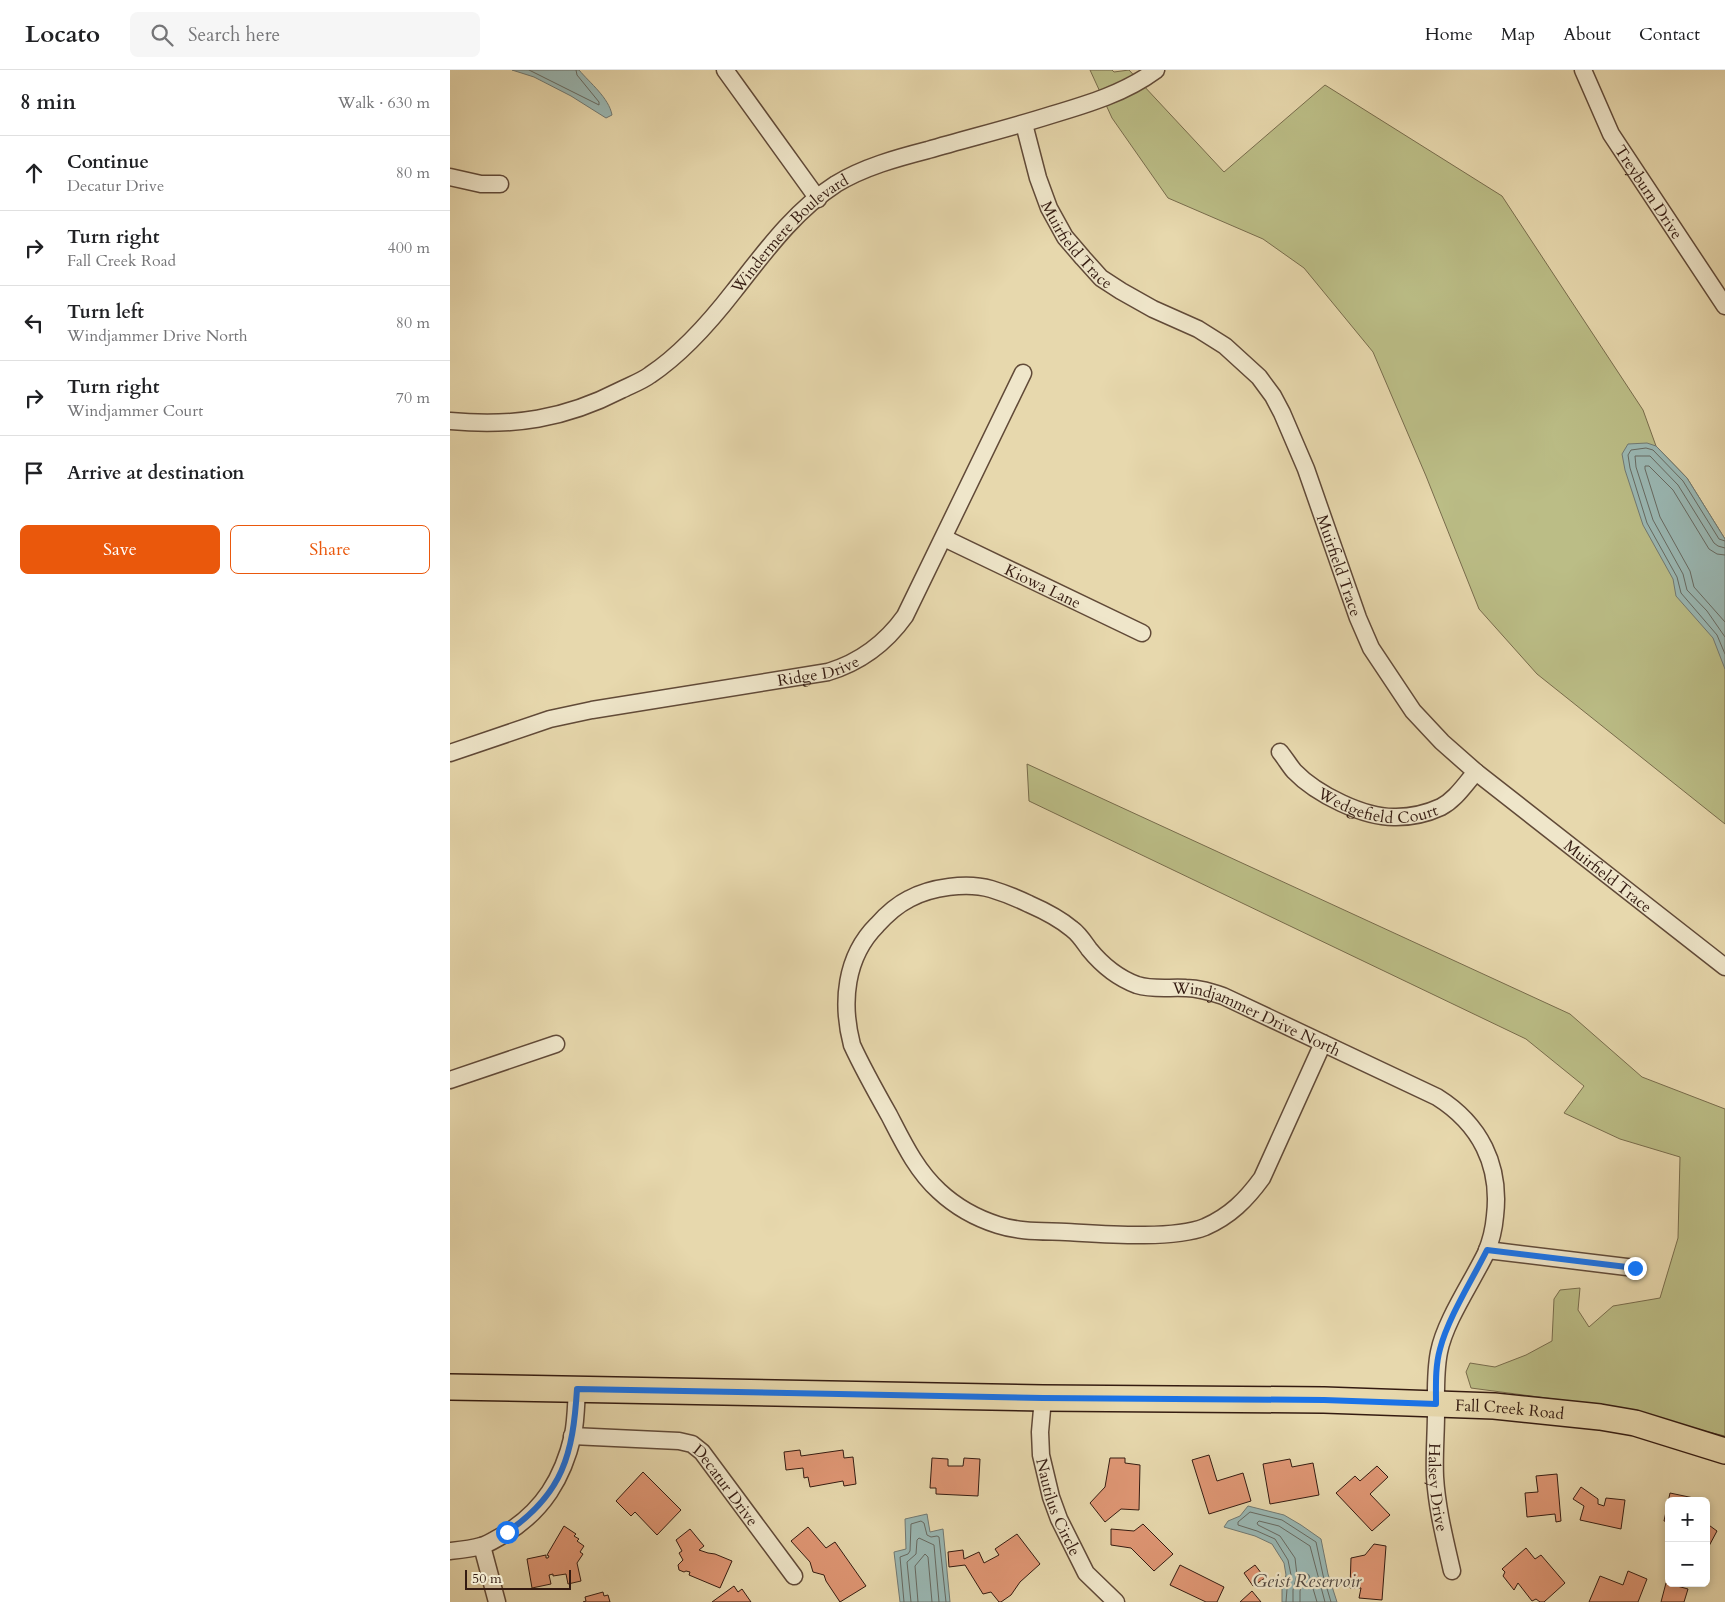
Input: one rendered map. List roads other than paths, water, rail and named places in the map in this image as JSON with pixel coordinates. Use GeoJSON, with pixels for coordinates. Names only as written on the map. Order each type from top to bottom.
{"type":"FeatureCollection","features":[{"type":"Feature","properties":{"kind":"main road","name":"Fall Creek Road"},"geometry":{"type":"LineString","coordinates":[[450,1387],[1043,1398],[1324,1400],[1494,1406],[1600,1417],[1634,1423],[1725,1451]]}},
{"type":"Feature","properties":{"kind":"street"},"geometry":{"type":"LineString","coordinates":[[725,70],[818,199]]}},
{"type":"Feature","properties":{"kind":"street","name":"Windermere Boulevard"},"geometry":{"type":"LineString","coordinates":[[450,420],[505,422],[554,416],[601,400],[650,376],[695,337],[783,231],[836,184],[891,160],[1024,124],[1089,104],[1146,78],[1156,70]]}},
{"type":"Feature","properties":{"kind":"street","name":"Treyburn Drive"},"geometry":{"type":"LineString","coordinates":[[1583,70],[1612,134],[1725,306]]}},
{"type":"Feature","properties":{"kind":"street","name":"Muirfield Trace"},"geometry":{"type":"LineString","coordinates":[[1024,124],[1038,178],[1049,208],[1065,237],[1101,278],[1121,292],[1198,329],[1225,346],[1259,377],[1272,396],[1282,413],[1306,469],[1358,618],[1372,648],[1413,711],[1442,742],[1476,772],[1725,967]]}},
{"type":"Feature","properties":{"kind":"street"},"geometry":{"type":"LineString","coordinates":[[450,177],[481,184],[500,184]]}},
{"type":"Feature","properties":{"kind":"street","name":"Ridge Drive"},"geometry":{"type":"LineString","coordinates":[[450,753],[550,719],[592,710],[828,672],[842,668],[870,653],[895,630],[905,616],[1023,373]]}},
{"type":"Feature","properties":{"kind":"street","name":"Kiowa Lane"},"geometry":{"type":"LineString","coordinates":[[944,538],[1142,633]]}},
{"type":"Feature","properties":{"kind":"street","name":"Wedgefield Court"},"geometry":{"type":"LineString","coordinates":[[1280,752],[1294,770],[1312,786],[1339,801],[1370,814],[1396,818],[1419,815],[1441,807],[1456,796],[1476,772]]}},
{"type":"Feature","properties":{"kind":"street","name":"Windjammer Drive North"},"geometry":{"type":"LineString","coordinates":[[1323,1043],[1262,1178],[1234,1211],[1203,1228],[1178,1233],[1104,1234],[1020,1230],[999,1226],[981,1219],[962,1208],[940,1192],[925,1177],[911,1157],[852,1045],[847,1026],[846,995],[848,978],[856,955],[869,932],[889,913],[910,898],[940,888],[966,885],[990,888],[1055,916],[1075,931],[1105,966],[1120,977],[1139,985],[1206,990],[1223,996],[1323,1043],[1437,1097],[1449,1104],[1477,1134],[1488,1154],[1495,1174],[1496,1189],[1493,1231],[1487,1250],[1444,1334],[1439,1351],[1436,1375],[1436,1404]]}},
{"type":"Feature","properties":{"kind":"street"},"geometry":{"type":"LineString","coordinates":[[450,1080],[556,1044]]}},
{"type":"Feature","properties":{"kind":"street"},"geometry":{"type":"LineString","coordinates":[[1487,1250],[1635,1268]]}},
{"type":"Feature","properties":{"kind":"street"},"geometry":{"type":"LineString","coordinates":[[450,1551],[482,1546],[527,1519],[541,1504],[557,1479],[564,1463],[572,1436],[577,1389]]}},
{"type":"Feature","properties":{"kind":"street","name":"Nautilus Circle"},"geometry":{"type":"LineString","coordinates":[[1043,1398],[1040,1432],[1041,1454],[1058,1519],[1086,1573],[1116,1602]]}},
{"type":"Feature","properties":{"kind":"street","name":"Halsey Drive"},"geometry":{"type":"LineString","coordinates":[[1436,1404],[1435,1478],[1438,1505],[1452,1571]]}},
{"type":"Feature","properties":{"kind":"street","name":"Decatur Drive"},"geometry":{"type":"LineString","coordinates":[[572,1436],[678,1441],[692,1444],[702,1452],[794,1576]]}},
{"type":"Feature","properties":{"kind":"street"},"geometry":{"type":"LineString","coordinates":[[482,1546],[497,1602]]}},
{"type":"Feature","properties":{"kind":"water"},"geometry":{"type":"Polygon","coordinates":[[[512,70],[579,70],[603,97],[612,115],[606,118],[571,96],[534,77],[512,70]]]}},
{"type":"Feature","properties":{"kind":"water"},"geometry":{"type":"Polygon","coordinates":[[[1647,443],[1656,446],[1687,478],[1725,539],[1725,669],[1713,638],[1676,596],[1673,579],[1643,525],[1625,470],[1622,454],[1628,444],[1647,443]]]}},
{"type":"Feature","properties":{"kind":"water","name":"Geist Reservoir"},"geometry":{"type":"Polygon","coordinates":[[[1248,1506],[1284,1515],[1321,1539],[1328,1574],[1337,1602],[1282,1602],[1282,1587],[1286,1575],[1284,1563],[1272,1544],[1255,1536],[1224,1527],[1228,1521],[1240,1516],[1248,1506]]]}},
{"type":"Feature","properties":{"kind":"water"},"geometry":{"type":"Polygon","coordinates":[[[927,1514],[930,1532],[943,1529],[950,1602],[900,1602],[894,1552],[906,1549],[905,1519],[927,1514]]]}}]}
